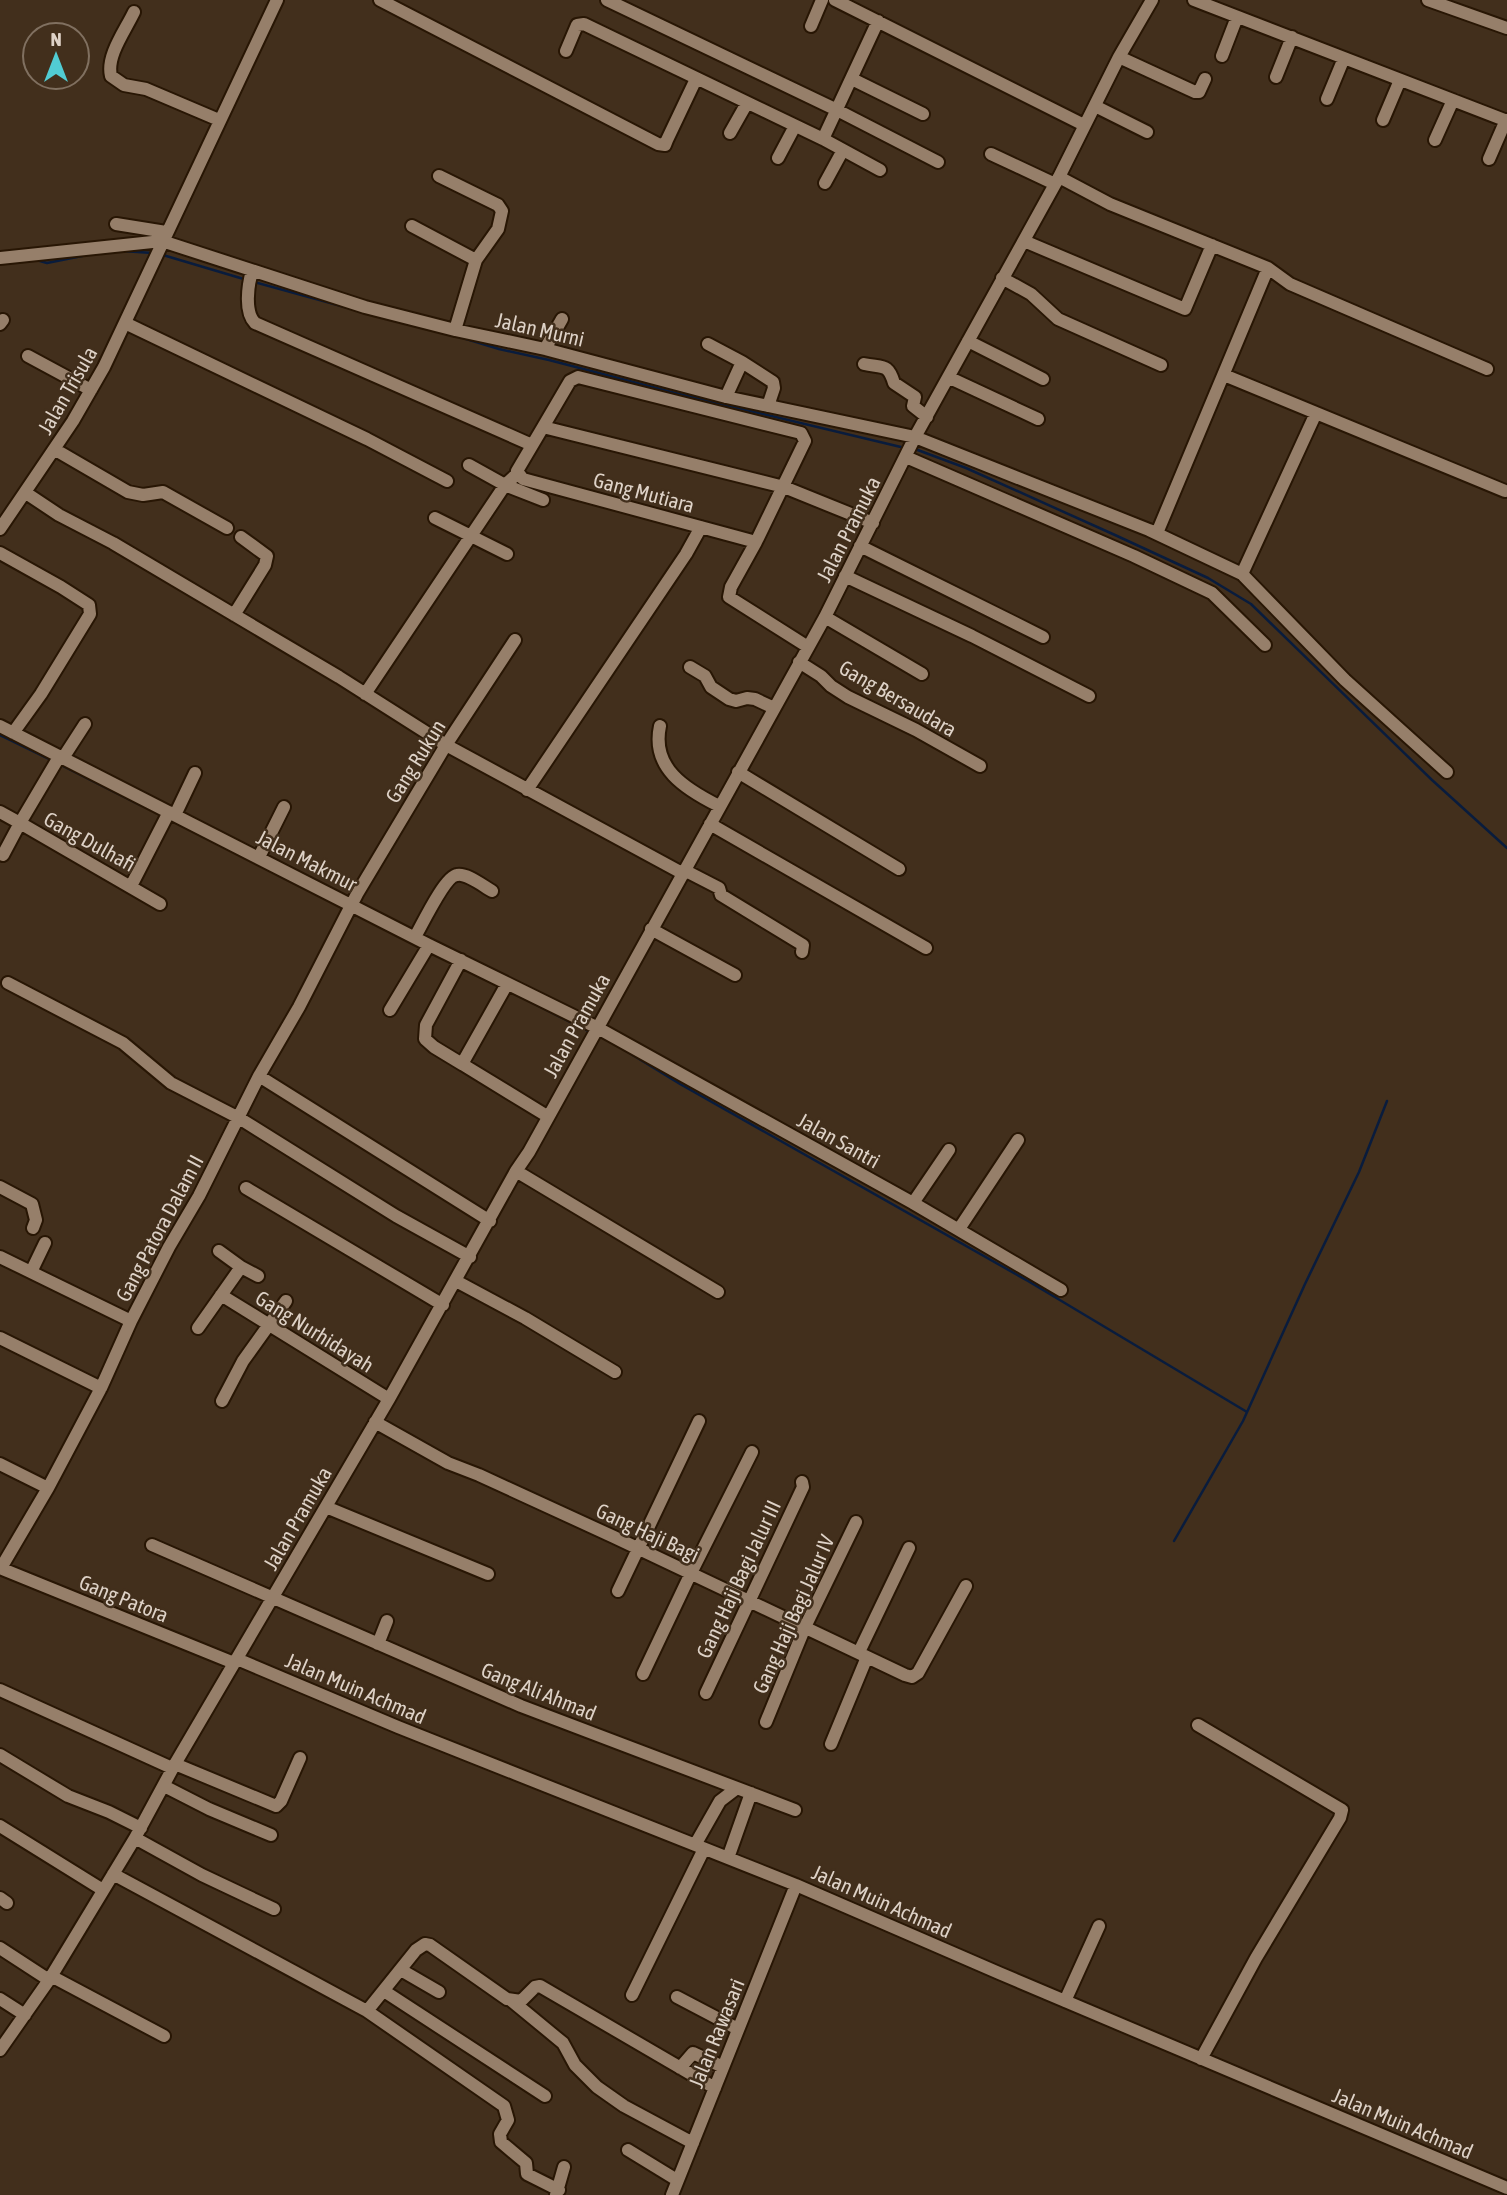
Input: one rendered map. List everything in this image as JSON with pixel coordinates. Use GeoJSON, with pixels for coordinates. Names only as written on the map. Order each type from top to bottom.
{"type":"FeatureCollection","features":[{"type":"Feature","properties":{"kind":"street","name":"Jalan Trisula"},"geometry":{"type":"LineString","coordinates":[[0,529],[5,513],[26,493],[91,390],[277,0]]}},
{"type":"Feature","properties":{"kind":"street"},"geometry":{"type":"LineString","coordinates":[[380,0],[658,144],[664,145],[696,79]]}},
{"type":"Feature","properties":{"kind":"street"},"geometry":{"type":"LineString","coordinates":[[607,0],[939,162]]}},
{"type":"Feature","properties":{"kind":"street"},"geometry":{"type":"LineString","coordinates":[[811,26],[822,0]]}},
{"type":"Feature","properties":{"kind":"street"},"geometry":{"type":"LineString","coordinates":[[835,0],[1084,125]]}},
{"type":"Feature","properties":{"kind":"street","name":"Jalan Pramuka"},"geometry":{"type":"LineString","coordinates":[[0,2050],[50,1978],[138,1833],[174,1766],[389,1399],[529,1152],[825,617],[915,437],[950,378],[1057,180],[1119,57],[1152,0]]}},
{"type":"Feature","properties":{"kind":"street"},"geometry":{"type":"LineString","coordinates":[[1194,0],[1507,121],[1489,159]]}},
{"type":"Feature","properties":{"kind":"street"},"geometry":{"type":"LineString","coordinates":[[1428,0],[1507,28]]}},
{"type":"Feature","properties":{"kind":"street"},"geometry":{"type":"LineString","coordinates":[[134,12],[111,59],[111,76],[124,85],[146,89],[219,120]]}},
{"type":"Feature","properties":{"kind":"street"},"geometry":{"type":"LineString","coordinates":[[1222,56],[1237,17]]}},
{"type":"Feature","properties":{"kind":"street"},"geometry":{"type":"LineString","coordinates":[[823,139],[877,21]]}},
{"type":"Feature","properties":{"kind":"street"},"geometry":{"type":"LineString","coordinates":[[566,51],[577,25],[584,24],[823,139],[880,170]]}},
{"type":"Feature","properties":{"kind":"street"},"geometry":{"type":"LineString","coordinates":[[1276,77],[1292,37]]}},
{"type":"Feature","properties":{"kind":"street"},"geometry":{"type":"LineString","coordinates":[[1119,57],[1195,92],[1199,92],[1205,79]]}},
{"type":"Feature","properties":{"kind":"street"},"geometry":{"type":"LineString","coordinates":[[1327,99],[1345,58]]}},
{"type":"Feature","properties":{"kind":"street"},"geometry":{"type":"LineString","coordinates":[[852,79],[923,114]]}},
{"type":"Feature","properties":{"kind":"street"},"geometry":{"type":"LineString","coordinates":[[1383,120],[1400,80]]}},
{"type":"Feature","properties":{"kind":"street"},"geometry":{"type":"LineString","coordinates":[[1435,140],[1453,100]]}},
{"type":"Feature","properties":{"kind":"street"},"geometry":{"type":"LineString","coordinates":[[730,133],[747,103]]}},
{"type":"Feature","properties":{"kind":"street"},"geometry":{"type":"LineString","coordinates":[[1095,106],[1147,132]]}},
{"type":"Feature","properties":{"kind":"street"},"geometry":{"type":"LineString","coordinates":[[778,158],[795,126]]}},
{"type":"Feature","properties":{"kind":"street"},"geometry":{"type":"LineString","coordinates":[[825,183],[843,150]]}},
{"type":"Feature","properties":{"kind":"street"},"geometry":{"type":"LineString","coordinates":[[991,154],[1268,268],[1290,284],[1487,369]]}},
{"type":"Feature","properties":{"kind":"street"},"geometry":{"type":"LineString","coordinates":[[439,176],[498,205],[502,211],[498,229],[476,260],[455,330]]}},
{"type":"Feature","properties":{"kind":"street","name":"Jalan Murni"},"geometry":{"type":"LineString","coordinates":[[116,224],[159,246],[250,278],[455,330],[545,349],[580,368],[915,437],[1157,533],[1242,574]]}},
{"type":"Feature","properties":{"kind":"street"},"geometry":{"type":"LineString","coordinates":[[412,226],[476,260]]}},
{"type":"Feature","properties":{"kind":"street"},"geometry":{"type":"LineString","coordinates":[[1024,240],[1185,309],[1212,245]]}},
{"type":"Feature","properties":{"kind":"street"},"geometry":{"type":"LineString","coordinates":[[0,258],[159,246]]}},
{"type":"Feature","properties":{"kind":"street"},"geometry":{"type":"LineString","coordinates":[[1157,533],[1268,268]]}},
{"type":"Feature","properties":{"kind":"street"},"geometry":{"type":"LineString","coordinates":[[250,278],[250,315],[255,323],[532,445]]}},
{"type":"Feature","properties":{"kind":"street"},"geometry":{"type":"LineString","coordinates":[[1002,278],[1031,294],[1058,319],[1161,365]]}},
{"type":"Feature","properties":{"kind":"street"},"geometry":{"type":"LineString","coordinates":[[545,349],[562,319]]}},
{"type":"Feature","properties":{"kind":"street"},"geometry":{"type":"LineString","coordinates":[[125,323],[367,439],[447,481]]}},
{"type":"Feature","properties":{"kind":"street"},"geometry":{"type":"LineString","coordinates":[[968,341],[1043,379]]}},
{"type":"Feature","properties":{"kind":"street"},"geometry":{"type":"LineString","coordinates":[[708,344],[773,382],[774,388],[768,406]]}},
{"type":"Feature","properties":{"kind":"street"},"geometry":{"type":"LineString","coordinates":[[28,356],[91,390]]}},
{"type":"Feature","properties":{"kind":"street"},"geometry":{"type":"LineString","coordinates":[[726,397],[742,362]]}},
{"type":"Feature","properties":{"kind":"street"},"geometry":{"type":"LineString","coordinates":[[863,364],[888,369],[892,373],[894,383],[915,397],[915,409],[927,417]]}},
{"type":"Feature","properties":{"kind":"street"},"geometry":{"type":"LineString","coordinates":[[366,694],[505,485],[517,474],[580,368],[801,433],[805,442],[731,587],[729,597],[808,647]]}},
{"type":"Feature","properties":{"kind":"street"},"geometry":{"type":"LineString","coordinates":[[1224,375],[1505,491]]}},
{"type":"Feature","properties":{"kind":"street"},"geometry":{"type":"LineString","coordinates":[[950,378],[1038,419]]}},
{"type":"Feature","properties":{"kind":"street"},"geometry":{"type":"LineString","coordinates":[[1315,413],[1242,574],[1345,680],[1447,772]]}},
{"type":"Feature","properties":{"kind":"street","name":"Gang Mutiara"},"geometry":{"type":"LineString","coordinates":[[543,427],[784,487],[873,523]]}},
{"type":"Feature","properties":{"kind":"street"},"geometry":{"type":"LineString","coordinates":[[54,449],[128,492],[143,495],[163,492],[227,528]]}},
{"type":"Feature","properties":{"kind":"street"},"geometry":{"type":"LineString","coordinates":[[906,457],[1122,550],[1212,593],[1265,645]]}},
{"type":"Feature","properties":{"kind":"street"},"geometry":{"type":"LineString","coordinates":[[469,465],[505,485],[543,500]]}},
{"type":"Feature","properties":{"kind":"street","name":"Gang Mutiara"},"geometry":{"type":"LineString","coordinates":[[517,474],[529,481],[756,542]]}},
{"type":"Feature","properties":{"kind":"street"},"geometry":{"type":"LineString","coordinates":[[26,493],[59,515],[113,542],[446,745],[527,790],[719,888],[721,895],[803,945],[802,952]]}},
{"type":"Feature","properties":{"kind":"street"},"geometry":{"type":"LineString","coordinates":[[435,518],[507,554]]}},
{"type":"Feature","properties":{"kind":"street"},"geometry":{"type":"LineString","coordinates":[[527,790],[686,554],[701,527]]}},
{"type":"Feature","properties":{"kind":"street"},"geometry":{"type":"LineString","coordinates":[[234,615],[265,565],[267,556],[241,537]]}},
{"type":"Feature","properties":{"kind":"street"},"geometry":{"type":"LineString","coordinates":[[860,546],[1043,637]]}},
{"type":"Feature","properties":{"kind":"street"},"geometry":{"type":"LineString","coordinates":[[0,553],[61,587],[89,606],[90,614],[41,694],[13,733]]}},
{"type":"Feature","properties":{"kind":"street"},"geometry":{"type":"LineString","coordinates":[[845,576],[972,636],[1088,696]]}},
{"type":"Feature","properties":{"kind":"street"},"geometry":{"type":"LineString","coordinates":[[825,617],[922,674]]}},
{"type":"Feature","properties":{"kind":"street","name":"Gang Rukun"},"geometry":{"type":"LineString","coordinates":[[349,909],[446,745],[515,640]]}},
{"type":"Feature","properties":{"kind":"street","name":"Gang Bersaudara"},"geometry":{"type":"LineString","coordinates":[[799,662],[842,693],[980,766]]}},
{"type":"Feature","properties":{"kind":"street"},"geometry":{"type":"LineString","coordinates":[[690,667],[705,676],[711,687],[729,699],[755,699],[774,708]]}},
{"type":"Feature","properties":{"kind":"street","name":"Gang Dulhafi"},"geometry":{"type":"LineString","coordinates":[[85,724],[58,761],[20,823],[160,904]]}},
{"type":"Feature","properties":{"kind":"street","name":"Jalan Makmur"},"geometry":{"type":"LineString","coordinates":[[0,726],[58,761],[259,857],[349,909],[415,937],[426,948],[596,1027]]}},
{"type":"Feature","properties":{"kind":"street"},"geometry":{"type":"LineString","coordinates":[[660,726],[657,741],[659,753],[672,775],[702,798],[719,806]]}},
{"type":"Feature","properties":{"kind":"street"},"geometry":{"type":"LineString","coordinates":[[738,772],[899,869]]}},
{"type":"Feature","properties":{"kind":"street"},"geometry":{"type":"LineString","coordinates":[[131,886],[195,773]]}},
{"type":"Feature","properties":{"kind":"street"},"geometry":{"type":"LineString","coordinates":[[259,857],[284,807]]}},
{"type":"Feature","properties":{"kind":"street"},"geometry":{"type":"LineString","coordinates":[[0,811],[20,823],[3,855]]}},
{"type":"Feature","properties":{"kind":"street"},"geometry":{"type":"LineString","coordinates":[[710,824],[926,948]]}},
{"type":"Feature","properties":{"kind":"street"},"geometry":{"type":"LineString","coordinates":[[415,937],[446,883],[455,875],[461,874],[492,891]]}},
{"type":"Feature","properties":{"kind":"street","name":"Gang Patora Dalam II"},"geometry":{"type":"LineString","coordinates":[[0,1568],[48,1488],[101,1388],[131,1321],[349,909]]}},
{"type":"Feature","properties":{"kind":"street"},"geometry":{"type":"LineString","coordinates":[[651,929],[735,975]]}},
{"type":"Feature","properties":{"kind":"street"},"geometry":{"type":"LineString","coordinates":[[390,1010],[426,948]]}},
{"type":"Feature","properties":{"kind":"street"},"geometry":{"type":"LineString","coordinates":[[458,964],[426,1025],[425,1039],[547,1116]]}},
{"type":"Feature","properties":{"kind":"street"},"geometry":{"type":"LineString","coordinates":[[8,983],[123,1044],[171,1083],[239,1118],[396,1216],[470,1256]]}},
{"type":"Feature","properties":{"kind":"street"},"geometry":{"type":"LineString","coordinates":[[462,1064],[505,987]]}},
{"type":"Feature","properties":{"kind":"street","name":"Jalan Santri"},"geometry":{"type":"LineString","coordinates":[[596,1027],[959,1229],[1061,1290]]}},
{"type":"Feature","properties":{"kind":"street"},"geometry":{"type":"LineString","coordinates":[[259,1076],[490,1221]]}},
{"type":"Feature","properties":{"kind":"street"},"geometry":{"type":"LineString","coordinates":[[959,1229],[1018,1140]]}},
{"type":"Feature","properties":{"kind":"street"},"geometry":{"type":"LineString","coordinates":[[913,1203],[948,1150]]}},
{"type":"Feature","properties":{"kind":"street"},"geometry":{"type":"LineString","coordinates":[[516,1171],[718,1292]]}},
{"type":"Feature","properties":{"kind":"street"},"geometry":{"type":"LineString","coordinates":[[0,1187],[32,1204],[36,1220],[33,1228]]}},
{"type":"Feature","properties":{"kind":"street"},"geometry":{"type":"LineString","coordinates":[[246,1188],[443,1304]]}},
{"type":"Feature","properties":{"kind":"street"},"geometry":{"type":"LineString","coordinates":[[31,1272],[45,1243]]}},
{"type":"Feature","properties":{"kind":"street"},"geometry":{"type":"LineString","coordinates":[[219,1251],[258,1276]]}},
{"type":"Feature","properties":{"kind":"street"},"geometry":{"type":"LineString","coordinates":[[0,1257],[131,1321]]}},
{"type":"Feature","properties":{"kind":"street"},"geometry":{"type":"LineString","coordinates":[[198,1328],[242,1267]]}},
{"type":"Feature","properties":{"kind":"street"},"geometry":{"type":"LineString","coordinates":[[456,1281],[525,1318],[615,1372]]}},
{"type":"Feature","properties":{"kind":"street","name":"Gang Nurhidayah"},"geometry":{"type":"LineString","coordinates":[[221,1295],[389,1399]]}},
{"type":"Feature","properties":{"kind":"street"},"geometry":{"type":"LineString","coordinates":[[222,1401],[243,1361],[286,1301]]}},
{"type":"Feature","properties":{"kind":"street"},"geometry":{"type":"LineString","coordinates":[[0,1338],[101,1388]]}},
{"type":"Feature","properties":{"kind":"street"},"geometry":{"type":"LineString","coordinates":[[618,1591],[699,1421]]}},
{"type":"Feature","properties":{"kind":"street","name":"Gang Haji Bagi"},"geometry":{"type":"LineString","coordinates":[[375,1422],[448,1464],[479,1475],[905,1675],[918,1673],[966,1586]]}},
{"type":"Feature","properties":{"kind":"street"},"geometry":{"type":"LineString","coordinates":[[643,1674],[752,1452]]}},
{"type":"Feature","properties":{"kind":"street"},"geometry":{"type":"LineString","coordinates":[[0,1464],[48,1488]]}},
{"type":"Feature","properties":{"kind":"street","name":"Gang Haji Bagi Jalur III"},"geometry":{"type":"LineString","coordinates":[[706,1693],[803,1487],[802,1482]]}},
{"type":"Feature","properties":{"kind":"street"},"geometry":{"type":"LineString","coordinates":[[326,1507],[488,1574]]}},
{"type":"Feature","properties":{"kind":"street","name":"Gang Haji Bagi Jalur IV"},"geometry":{"type":"LineString","coordinates":[[766,1722],[805,1627],[856,1522]]}},
{"type":"Feature","properties":{"kind":"street","name":"Gang Ali Ahmad"},"geometry":{"type":"LineString","coordinates":[[152,1545],[521,1706],[795,1810]]}},
{"type":"Feature","properties":{"kind":"street"},"geometry":{"type":"LineString","coordinates":[[831,1744],[863,1655],[909,1548]]}},
{"type":"Feature","properties":{"kind":"street","name":"Gang Patora"},"geometry":{"type":"LineString","coordinates":[[0,1568],[236,1661]]}},
{"type":"Feature","properties":{"kind":"street"},"geometry":{"type":"LineString","coordinates":[[378,1644],[387,1621]]}},
{"type":"Feature","properties":{"kind":"street","name":"Jalan Muin Achmad"},"geometry":{"type":"LineString","coordinates":[[236,1661],[796,1885],[1507,2188]]}},
{"type":"Feature","properties":{"kind":"street"},"geometry":{"type":"LineString","coordinates":[[0,1690],[174,1766],[276,1806],[281,1801],[300,1758]]}},
{"type":"Feature","properties":{"kind":"street"},"geometry":{"type":"LineString","coordinates":[[1198,1725],[1342,1810],[1340,1818],[1256,1958],[1201,2059]]}},
{"type":"Feature","properties":{"kind":"street"},"geometry":{"type":"LineString","coordinates":[[1,1755],[68,1796],[109,1812],[202,1875],[274,1909]]}},
{"type":"Feature","properties":{"kind":"street"},"geometry":{"type":"LineString","coordinates":[[164,1786],[209,1809],[271,1835]]}},
{"type":"Feature","properties":{"kind":"street"},"geometry":{"type":"LineString","coordinates":[[632,1995],[720,1801],[737,1788]]}},
{"type":"Feature","properties":{"kind":"street"},"geometry":{"type":"LineString","coordinates":[[728,1858],[751,1793]]}},
{"type":"Feature","properties":{"kind":"street"},"geometry":{"type":"LineString","coordinates":[[0,1826],[103,1890]]}},
{"type":"Feature","properties":{"kind":"street"},"geometry":{"type":"LineString","coordinates":[[113,1874],[367,2011],[504,2106],[508,2120],[500,2134],[501,2142],[526,2163],[527,2174],[557,2192],[564,2167]]}},
{"type":"Feature","properties":{"kind":"street","name":"Jalan Rawasari"},"geometry":{"type":"LineString","coordinates":[[672,2195],[796,1885]]}},
{"type":"Feature","properties":{"kind":"street"},"geometry":{"type":"LineString","coordinates":[[1065,2001],[1099,1926]]}},
{"type":"Feature","properties":{"kind":"street"},"geometry":{"type":"LineString","coordinates":[[367,2011],[421,1946],[430,1945],[512,2001],[563,2043],[575,2065],[597,2087],[624,2106],[693,2143]]}},
{"type":"Feature","properties":{"kind":"street"},"geometry":{"type":"LineString","coordinates":[[0,1948],[50,1978],[164,2036]]}},
{"type":"Feature","properties":{"kind":"street"},"geometry":{"type":"LineString","coordinates":[[401,1970],[439,1992]]}},
{"type":"Feature","properties":{"kind":"street"},"geometry":{"type":"LineString","coordinates":[[512,2001],[521,2001],[535,1987],[540,1986],[715,2088]]}},
{"type":"Feature","properties":{"kind":"street"},"geometry":{"type":"LineString","coordinates":[[384,1991],[545,2096]]}},
{"type":"Feature","properties":{"kind":"street"},"geometry":{"type":"LineString","coordinates":[[677,1997],[738,2029]]}},
{"type":"Feature","properties":{"kind":"street"},"geometry":{"type":"LineString","coordinates":[[0,1999],[25,2015]]}},
{"type":"Feature","properties":{"kind":"street"},"geometry":{"type":"LineString","coordinates":[[680,2068],[693,2053],[723,2067]]}},
{"type":"Feature","properties":{"kind":"street"},"geometry":{"type":"LineString","coordinates":[[628,2150],[677,2180]]}},
{"type":"Feature","properties":{"kind":"waterway"},"geometry":{"type":"LineString","coordinates":[[122,251],[153,253]]}},
{"type":"Feature","properties":{"kind":"waterway"},"geometry":{"type":"LineString","coordinates":[[33,259],[47,263],[87,255]]}},
{"type":"Feature","properties":{"kind":"waterway"},"geometry":{"type":"LineString","coordinates":[[163,255],[247,280]]}},
{"type":"Feature","properties":{"kind":"waterway"},"geometry":{"type":"LineString","coordinates":[[254,282],[392,320]]}},
{"type":"Feature","properties":{"kind":"waterway"},"geometry":{"type":"LineString","coordinates":[[463,338],[675,393],[905,448]]}},
{"type":"Feature","properties":{"kind":"waterway"},"geometry":{"type":"LineString","coordinates":[[915,449],[966,468],[1115,535],[1208,578],[1251,604],[1432,780],[1507,848]]}},
{"type":"Feature","properties":{"kind":"waterway"},"geometry":{"type":"LineString","coordinates":[[0,735],[53,761]]}},
{"type":"Feature","properties":{"kind":"waterway"},"geometry":{"type":"LineString","coordinates":[[59,764],[140,805]]}},
{"type":"Feature","properties":{"kind":"waterway"},"geometry":{"type":"LineString","coordinates":[[509,991],[590,1032]]}},
{"type":"Feature","properties":{"kind":"waterway"},"geometry":{"type":"LineString","coordinates":[[618,1046],[680,1084],[1028,1281],[1247,1412]]}},
{"type":"Feature","properties":{"kind":"waterway"},"geometry":{"type":"LineString","coordinates":[[1174,1541],[1243,1421],[1359,1172],[1387,1101]]}}]}
